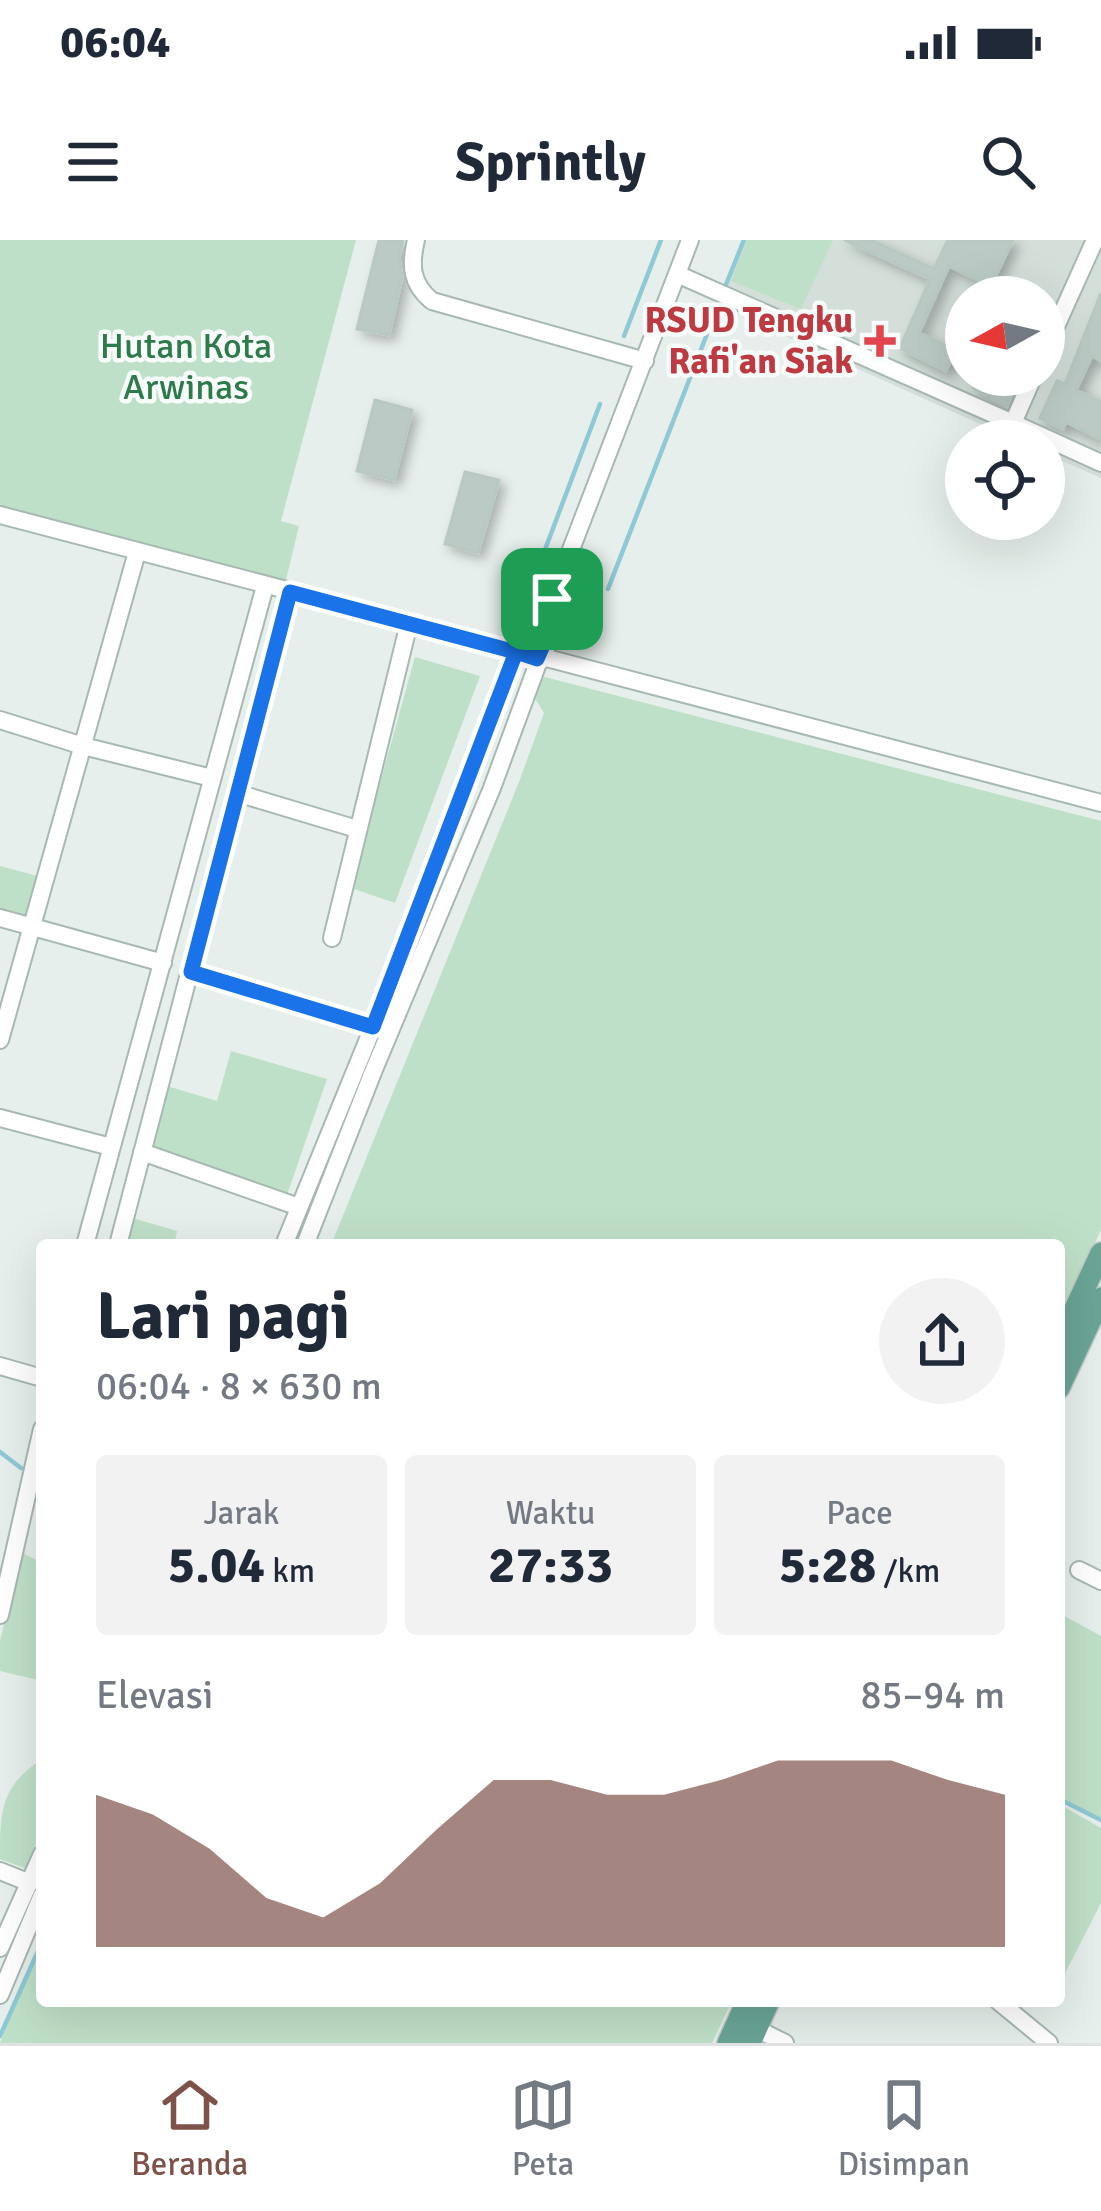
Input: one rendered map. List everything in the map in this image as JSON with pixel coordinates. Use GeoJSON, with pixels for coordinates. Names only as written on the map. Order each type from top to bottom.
{"type":"FeatureCollection","features":[{"type":"Feature","properties":{"kind":"main road"},"geometry":{"type":"LineString","coordinates":[[1065,1330],[1101,1253]]}},
{"type":"Feature","properties":{"kind":"main road"},"geometry":{"type":"LineString","coordinates":[[1065,1375],[1101,1298]]}},
{"type":"Feature","properties":{"kind":"main road"},"geometry":{"type":"LineString","coordinates":[[728,2043],[745,2007]]}},
{"type":"Feature","properties":{"kind":"main road"},"geometry":{"type":"LineString","coordinates":[[754,2036],[766,2007]]}},
{"type":"Feature","properties":{"kind":"street"},"geometry":{"type":"LineString","coordinates":[[416,240],[412,271],[432,302],[645,361]]}},
{"type":"Feature","properties":{"kind":"street"},"geometry":{"type":"LineString","coordinates":[[307,1239],[492,788],[552,625],[552,599],[690,240]]}},
{"type":"Feature","properties":{"kind":"street"},"geometry":{"type":"LineString","coordinates":[[1065,306],[1095,240]]}},
{"type":"Feature","properties":{"kind":"street"},"geometry":{"type":"LineString","coordinates":[[677,274],[1006,420]]}},
{"type":"Feature","properties":{"kind":"street"},"geometry":{"type":"LineString","coordinates":[[1065,447],[1101,463]]}},
{"type":"Feature","properties":{"kind":"street"},"geometry":{"type":"LineString","coordinates":[[0,515],[1101,803]]}},
{"type":"Feature","properties":{"kind":"street"},"geometry":{"type":"LineString","coordinates":[[0,1040],[137,551]]}},
{"type":"Feature","properties":{"kind":"street"},"geometry":{"type":"LineString","coordinates":[[87,1239],[266,586]]}},
{"type":"Feature","properties":{"kind":"street"},"geometry":{"type":"LineString","coordinates":[[120,1239],[290,592]]}},
{"type":"Feature","properties":{"kind":"street"},"geometry":{"type":"LineString","coordinates":[[286,1239],[516,652],[534,614],[552,599]]}},
{"type":"Feature","properties":{"kind":"street"},"geometry":{"type":"LineString","coordinates":[[332,938],[410,623]]}},
{"type":"Feature","properties":{"kind":"street"},"geometry":{"type":"LineString","coordinates":[[0,720],[212,778]]}},
{"type":"Feature","properties":{"kind":"street"},"geometry":{"type":"LineString","coordinates":[[237,793],[357,829]]}},
{"type":"Feature","properties":{"kind":"street"},"geometry":{"type":"LineString","coordinates":[[0,918],[163,963]]}},
{"type":"Feature","properties":{"kind":"street"},"geometry":{"type":"LineString","coordinates":[[191,972],[373,1027]]}},
{"type":"Feature","properties":{"kind":"street"},"geometry":{"type":"LineString","coordinates":[[0,1118],[111,1147]]}},
{"type":"Feature","properties":{"kind":"street"},"geometry":{"type":"LineString","coordinates":[[142,1152],[299,1207]]}},
{"type":"Feature","properties":{"kind":"street"},"geometry":{"type":"LineString","coordinates":[[0,1366],[36,1376]]}},
{"type":"Feature","properties":{"kind":"street"},"geometry":{"type":"LineString","coordinates":[[0,1615],[36,1456]]}},
{"type":"Feature","properties":{"kind":"street"},"geometry":{"type":"LineString","coordinates":[[1079,1570],[1101,1580]]}},
{"type":"Feature","properties":{"kind":"street"},"geometry":{"type":"LineString","coordinates":[[0,1870],[36,1889]]}},
{"type":"Feature","properties":{"kind":"street"},"geometry":{"type":"LineString","coordinates":[[0,1948],[36,1889]]}},
{"type":"Feature","properties":{"kind":"street"},"geometry":{"type":"LineString","coordinates":[[0,1995],[36,1889]]}},
{"type":"Feature","properties":{"kind":"street"},"geometry":{"type":"LineString","coordinates":[[1005,2007],[1041,2040]]}},
{"type":"Feature","properties":{"kind":"street"},"geometry":{"type":"LineString","coordinates":[[754,2036],[785,2043]]}},
{"type":"Feature","properties":{"kind":"shaded area","name":"RSUD Tengku Rafi'an Siak"},"geometry":{"type":"Polygon","coordinates":[[[743,240],[1101,240],[1101,478],[1065,462],[1065,420],[971,420],[718,306],[743,240]]]}},
{"type":"Feature","properties":{"kind":"green space","name":"Hutan Kota Arwinas"},"geometry":{"type":"Polygon","coordinates":[[[0,240],[356,240],[281,521],[299,526],[286,580],[0,506],[0,240]]]}},
{"type":"Feature","properties":{"kind":"green space"},"geometry":{"type":"Polygon","coordinates":[[[747,240],[833,240],[801,309],[731,281],[747,240]]]}},
{"type":"Feature","properties":{"kind":"green space"},"geometry":{"type":"Polygon","coordinates":[[[415,657],[480,676],[395,903],[351,888],[415,657]]]}},
{"type":"Feature","properties":{"kind":"green space"},"geometry":{"type":"Polygon","coordinates":[[[541,676],[1101,821],[1101,1230],[1065,1307],[1065,1239],[333,1239],[519,782],[544,713],[534,697],[541,676]]]}},
{"type":"Feature","properties":{"kind":"green space"},"geometry":{"type":"Polygon","coordinates":[[[0,866],[38,876],[26,919],[0,912],[0,866]]]}},
{"type":"Feature","properties":{"kind":"green space"},"geometry":{"type":"Polygon","coordinates":[[[231,1051],[327,1079],[287,1195],[149,1149],[167,1086],[217,1101],[231,1051]]]}},
{"type":"Feature","properties":{"kind":"green space"},"geometry":{"type":"Polygon","coordinates":[[[132,1218],[177,1231],[175,1239],[127,1239],[132,1218]]]}},
{"type":"Feature","properties":{"kind":"green space"},"geometry":{"type":"Polygon","coordinates":[[[21,1552],[36,1560],[36,1680],[0,1671],[0,1641],[21,1552]]]}},
{"type":"Feature","properties":{"kind":"green space"},"geometry":{"type":"Polygon","coordinates":[[[1065,1616],[1101,1636],[1101,1819],[1065,1802],[1065,1616]]]}},
{"type":"Feature","properties":{"kind":"green space"},"geometry":{"type":"Polygon","coordinates":[[[36,1763],[36,1843],[25,1868],[0,1859],[5,1802],[36,1763]]]}},
{"type":"Feature","properties":{"kind":"green space"},"geometry":{"type":"Polygon","coordinates":[[[1065,1807],[1101,1828],[1101,1903],[1065,1973],[1065,1807]]]}},
{"type":"Feature","properties":{"kind":"green space"},"geometry":{"type":"Polygon","coordinates":[[[36,1952],[36,2007],[729,2007],[712,2043],[0,2043],[36,1952]]]}},
{"type":"Feature","properties":{"kind":"building"},"geometry":{"type":"Polygon","coordinates":[[[379,240],[403,240],[402,278],[389,335],[357,329],[379,240]]]}},
{"type":"Feature","properties":{"kind":"building"},"geometry":{"type":"Polygon","coordinates":[[[844,240],[871,240],[934,269],[948,240],[1013,240],[996,276],[970,276],[949,266],[919,333],[945,345],[945,370],[900,348],[930,279],[844,240]]]}},
{"type":"Feature","properties":{"kind":"building"},"geometry":{"type":"Polygon","coordinates":[[[1101,293],[1101,361],[1092,356],[1076,390],[1101,402],[1101,439],[1065,424],[1065,420],[1040,418],[1050,396],[1065,396],[1065,384],[1101,293]]]}},
{"type":"Feature","properties":{"kind":"building"},"geometry":{"type":"Polygon","coordinates":[[[989,396],[1011,396],[1007,406],[989,396]]]}},
{"type":"Feature","properties":{"kind":"building"},"geometry":{"type":"Polygon","coordinates":[[[375,400],[412,410],[394,480],[357,471],[375,400]]]}},
{"type":"Feature","properties":{"kind":"building"},"geometry":{"type":"Polygon","coordinates":[[[465,472],[499,480],[478,553],[445,544],[465,472]]]}},
{"type":"Feature","properties":{"kind":"waterway"},"geometry":{"type":"LineString","coordinates":[[624,336],[661,240]]}},
{"type":"Feature","properties":{"kind":"waterway"},"geometry":{"type":"LineString","coordinates":[[725,287],[744,240]]}},
{"type":"Feature","properties":{"kind":"waterway"},"geometry":{"type":"LineString","coordinates":[[608,589],[721,298]]}},
{"type":"Feature","properties":{"kind":"waterway"},"geometry":{"type":"LineString","coordinates":[[529,592],[600,404]]}},
{"type":"Feature","properties":{"kind":"waterway"},"geometry":{"type":"LineString","coordinates":[[0,1452],[21,1468]]}},
{"type":"Feature","properties":{"kind":"waterway"},"geometry":{"type":"LineString","coordinates":[[1065,1802],[1101,1820]]}},
{"type":"Feature","properties":{"kind":"waterway"},"geometry":{"type":"LineString","coordinates":[[0,2036],[36,1955]]}},
{"type":"Feature","properties":{"kind":"place","name":"RSUD Tengku Rafi'an Siak"},"geometry":{"type":"Point","coordinates":[880,341]}},
{"type":"Feature","properties":{"kind":"route"},"geometry":{"type":"LineString","coordinates":[[552,599],[534,614],[516,652],[290,592],[191,972],[373,1027],[516,652],[537,659],[552,625],[552,599]]}}]}
